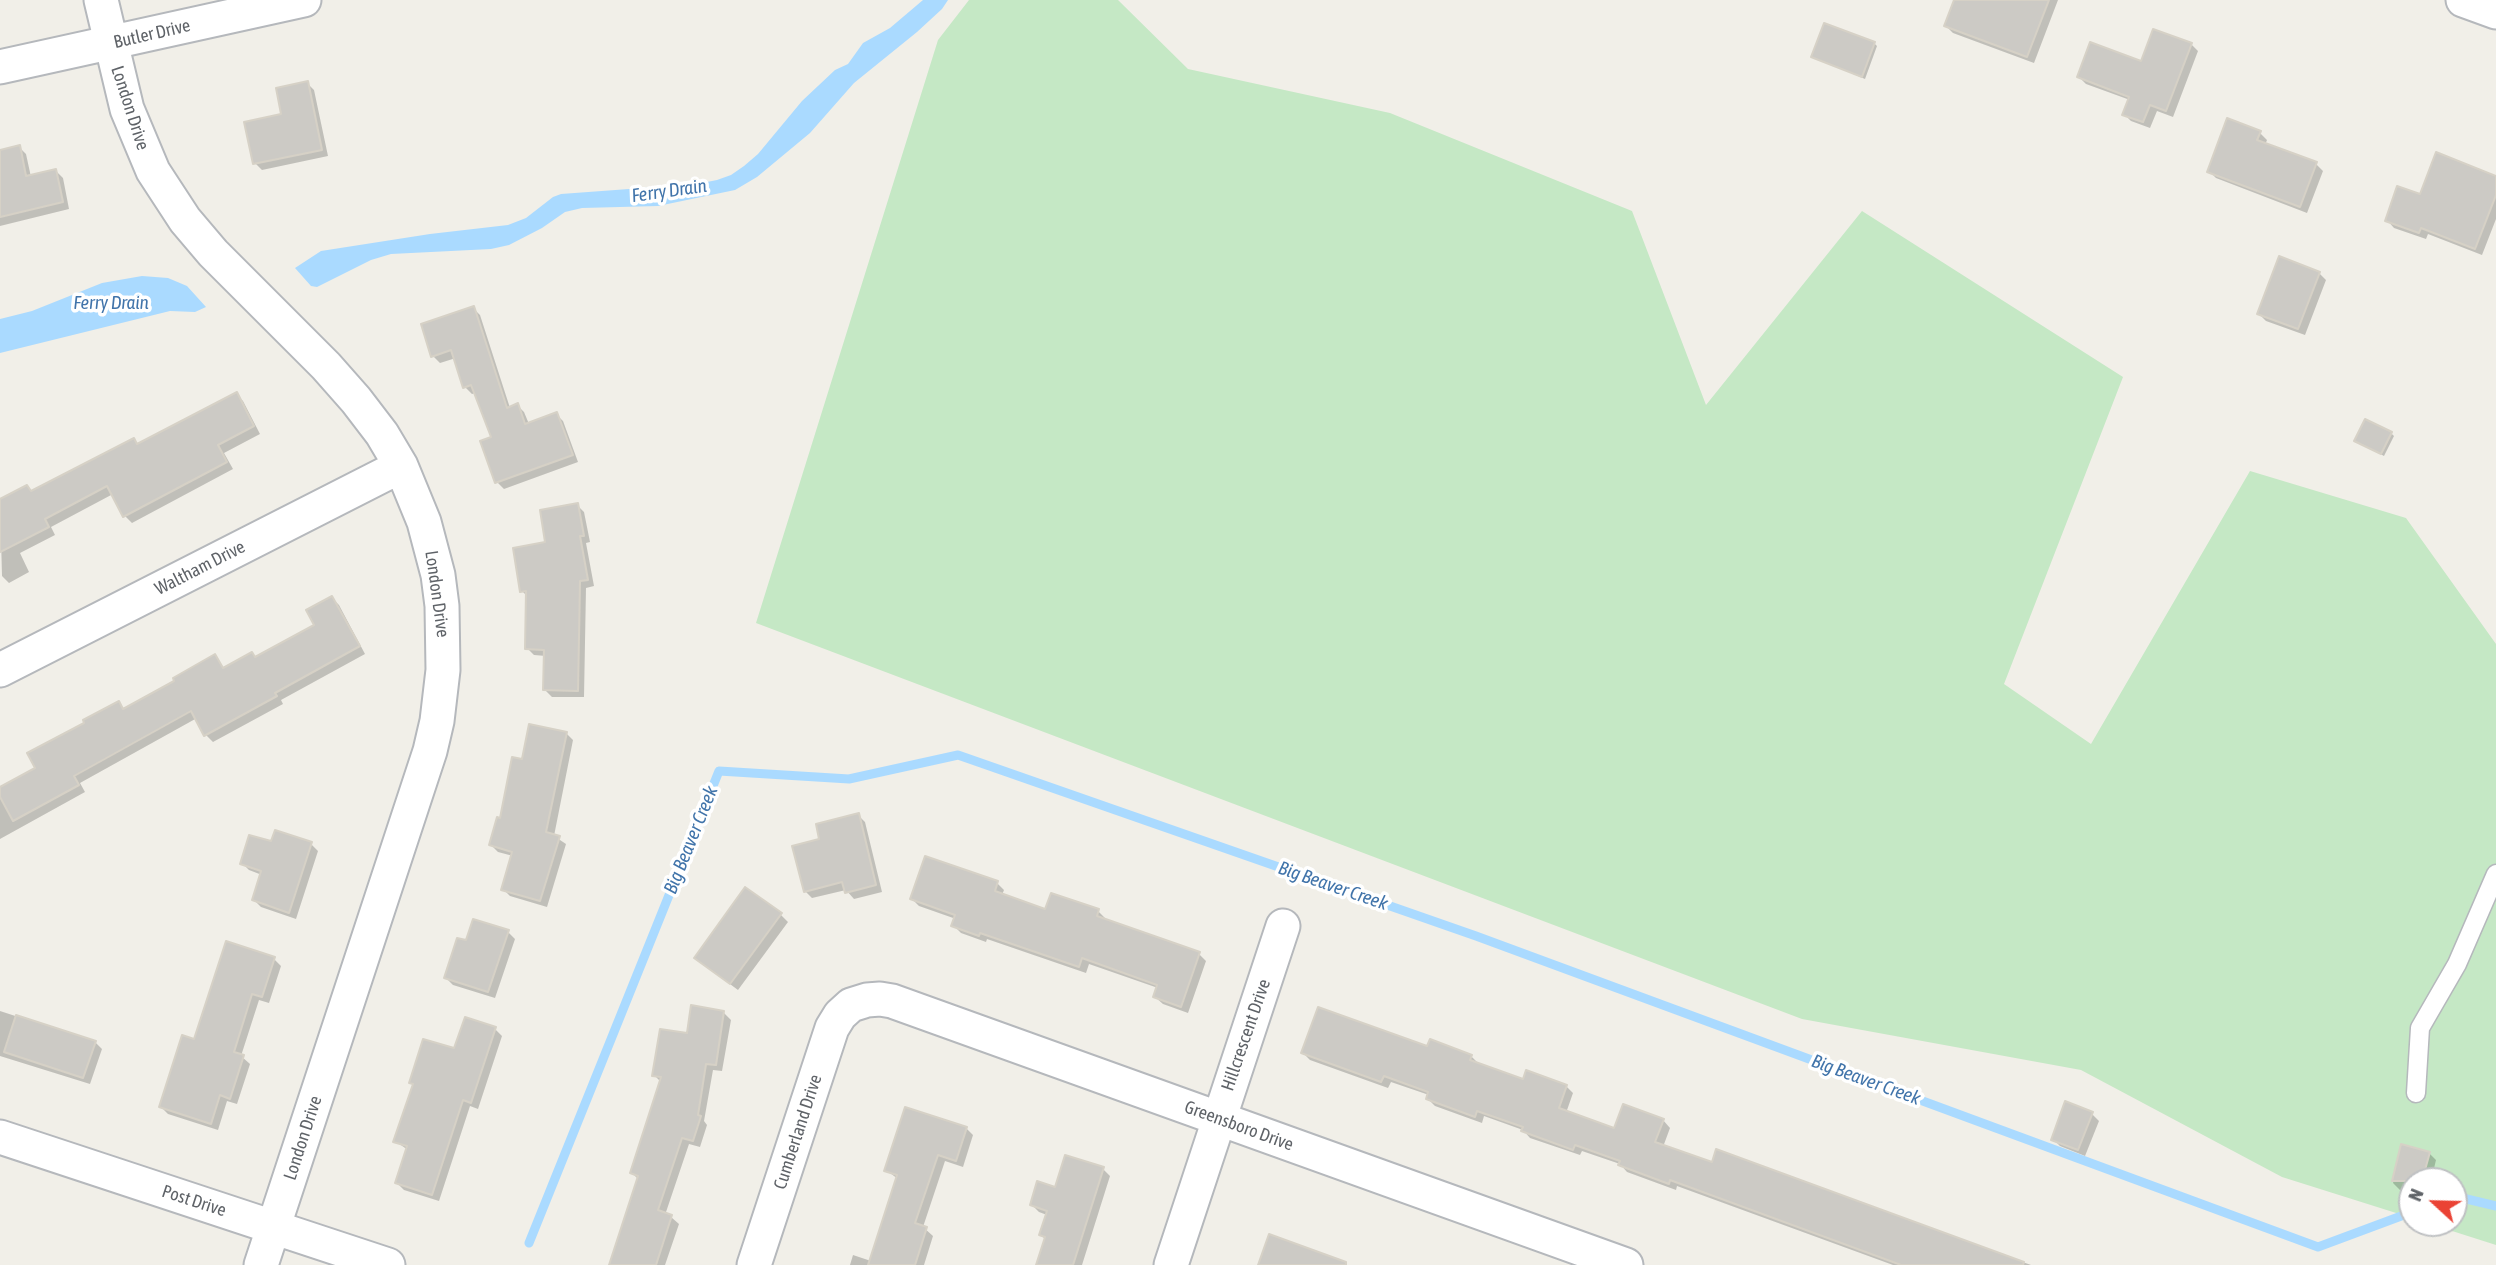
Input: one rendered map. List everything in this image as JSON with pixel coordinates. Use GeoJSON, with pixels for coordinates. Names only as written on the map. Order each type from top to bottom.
{"type":"FeatureCollection","features":[{"type":"Feature","properties":{"kind":"street","name":"London Drive"},"geometry":{"type":"LineString","coordinates":[[101,0],[127,109],[137,138],[168,197],[213,253],[326,366],[382,434],[401,466],[424,522],[441,596],[443,670],[437,720],[424,773],[261,1265]]}},
{"type":"Feature","properties":{"kind":"street","name":"Butler Drive"},"geometry":{"type":"LineString","coordinates":[[0,67],[304,0]]}},
{"type":"Feature","properties":{"kind":"street"},"geometry":{"type":"LineString","coordinates":[[2463,0],[2496,12]]}},
{"type":"Feature","properties":{"kind":"street","name":"Waltham Drive"},"geometry":{"type":"LineString","coordinates":[[0,670],[401,466]]}},
{"type":"Feature","properties":{"kind":"street","name":"Hillcrescent Drive"},"geometry":{"type":"LineString","coordinates":[[1171,1265],[1283,926]]}},
{"type":"Feature","properties":{"kind":"street","name":"Greensboro Drive"},"geometry":{"type":"LineString","coordinates":[[852,1005],[867,1000],[892,1001],[1626,1265]]}},
{"type":"Feature","properties":{"kind":"street","name":"Cumberland Drive"},"geometry":{"type":"LineString","coordinates":[[754,1265],[832,1028],[840,1015],[852,1005]]}},
{"type":"Feature","properties":{"kind":"street","name":"Post Drive"},"geometry":{"type":"LineString","coordinates":[[0,1137],[388,1265]]}},
{"type":"Feature","properties":{"kind":"lane"},"geometry":{"type":"LineString","coordinates":[[2416,1093],[2420,1028],[2457,964],[2496,874]]}},
{"type":"Feature","properties":{"kind":"green space"},"geometry":{"type":"Polygon","coordinates":[[[969,0],[1118,0],[1188,69],[1390,113],[1632,211],[1706,405],[1862,211],[2123,377],[2004,684],[2091,744],[2250,471],[2406,518],[2496,644],[2496,1245],[2468,1236],[2468,1167],[2398,1167],[2398,1214],[2282,1177],[2081,1070],[1802,1019],[756,623],[938,40],[969,0]]]}},
{"type":"Feature","properties":{"kind":"water","name":"Ferry Drain"},"geometry":{"type":"Polygon","coordinates":[[[923,0],[948,0],[917,32],[854,83],[810,133],[757,177],[735,190],[658,206],[582,208],[565,212],[542,228],[509,245],[491,249],[391,254],[371,260],[317,287],[311,286],[295,268],[321,251],[508,225],[526,218],[561,194],[697,184],[731,175],[758,154],[802,101],[835,70],[848,64],[863,43],[890,28],[923,0]]]}},
{"type":"Feature","properties":{"kind":"water","name":"Ferry Drain"},"geometry":{"type":"Polygon","coordinates":[[[142,276],[168,278],[187,286],[206,307],[195,312],[170,311],[0,353],[0,319],[32,311],[102,283],[142,276]]]}},
{"type":"Feature","properties":{"kind":"building"},"geometry":{"type":"Polygon","coordinates":[[[1954,0],[2049,0],[2027,57],[1944,26],[1954,0]]]}},
{"type":"Feature","properties":{"kind":"building"},"geometry":{"type":"Polygon","coordinates":[[[1824,23],[1875,42],[1862,77],[1811,57],[1824,23]]]}},
{"type":"Feature","properties":{"kind":"building"},"geometry":{"type":"Polygon","coordinates":[[[2153,29],[2192,43],[2166,111],[2150,105],[2143,122],[2122,115],[2129,97],[2077,77],[2090,42],[2141,61],[2153,29]]]}},
{"type":"Feature","properties":{"kind":"building"},"geometry":{"type":"Polygon","coordinates":[[[308,81],[322,150],[253,164],[244,122],[281,114],[276,88],[308,81]]]}},
{"type":"Feature","properties":{"kind":"building"},"geometry":{"type":"Polygon","coordinates":[[[2227,118],[2261,131],[2257,140],[2317,162],[2300,207],[2207,172],[2227,118]]]}},
{"type":"Feature","properties":{"kind":"building"},"geometry":{"type":"Polygon","coordinates":[[[20,145],[26,176],[56,169],[63,202],[0,217],[0,150],[20,145]]]}},
{"type":"Feature","properties":{"kind":"building"},"geometry":{"type":"Polygon","coordinates":[[[2436,152],[2496,176],[2496,195],[2475,249],[2421,228],[2419,233],[2385,221],[2397,186],[2420,194],[2436,152]]]}},
{"type":"Feature","properties":{"kind":"building"},"geometry":{"type":"Polygon","coordinates":[[[2279,256],[2320,272],[2298,329],[2257,314],[2279,256]]]}},
{"type":"Feature","properties":{"kind":"building"},"geometry":{"type":"Polygon","coordinates":[[[474,306],[507,408],[518,403],[525,424],[557,412],[573,455],[495,483],[480,441],[491,437],[471,385],[463,388],[451,350],[431,357],[421,324],[474,306]]]}},
{"type":"Feature","properties":{"kind":"building"},"geometry":{"type":"Polygon","coordinates":[[[237,392],[254,426],[218,445],[227,462],[123,517],[107,486],[45,519],[49,527],[0,552],[0,499],[27,485],[31,491],[134,438],[137,444],[237,392]]]}},
{"type":"Feature","properties":{"kind":"building"},"geometry":{"type":"Polygon","coordinates":[[[2365,419],[2392,432],[2381,454],[2354,441],[2365,419]]]}},
{"type":"Feature","properties":{"kind":"building"},"geometry":{"type":"Polygon","coordinates":[[[578,503],[584,536],[580,536],[588,580],[580,581],[578,691],[543,690],[544,650],[525,649],[526,591],[520,592],[513,548],[545,542],[540,510],[578,503]]]}},
{"type":"Feature","properties":{"kind":"building"},"geometry":{"type":"Polygon","coordinates":[[[332,596],[360,646],[204,736],[191,711],[74,776],[79,785],[13,821],[0,797],[0,787],[35,768],[27,753],[119,701],[123,709],[174,681],[173,678],[215,654],[223,668],[252,652],[255,657],[314,625],[306,610],[332,596]]]}},
{"type":"Feature","properties":{"kind":"building"},"geometry":{"type":"Polygon","coordinates":[[[529,724],[567,732],[546,832],[560,836],[540,901],[501,890],[512,852],[489,845],[497,817],[500,818],[512,757],[522,759],[529,724]]]}},
{"type":"Feature","properties":{"kind":"building"},"geometry":{"type":"Polygon","coordinates":[[[859,813],[876,885],[845,893],[842,882],[804,892],[792,846],[819,839],[816,824],[859,813]]]}},
{"type":"Feature","properties":{"kind":"building"},"geometry":{"type":"Polygon","coordinates":[[[275,830],[312,842],[289,913],[252,900],[261,871],[240,864],[249,835],[271,841],[275,830]]]}},
{"type":"Feature","properties":{"kind":"building"},"geometry":{"type":"Polygon","coordinates":[[[925,856],[998,881],[995,891],[1045,909],[1051,893],[1099,909],[1097,916],[1200,952],[1181,1007],[1153,997],[1157,985],[1082,958],[1079,967],[980,933],[979,936],[951,926],[955,915],[910,899],[925,856]]]}},
{"type":"Feature","properties":{"kind":"building"},"geometry":{"type":"Polygon","coordinates":[[[745,887],[782,913],[730,984],[694,958],[745,887]]]}},
{"type":"Feature","properties":{"kind":"building"},"geometry":{"type":"Polygon","coordinates":[[[473,919],[509,930],[488,992],[444,978],[457,938],[466,940],[473,919]]]}},
{"type":"Feature","properties":{"kind":"building"},"geometry":{"type":"Polygon","coordinates":[[[226,941],[275,957],[262,997],[252,994],[234,1052],[244,1055],[230,1099],[220,1095],[211,1124],[159,1107],[182,1035],[194,1039],[226,941]]]}},
{"type":"Feature","properties":{"kind":"building"},"geometry":{"type":"Polygon","coordinates":[[[691,1005],[724,1011],[716,1065],[706,1064],[698,1115],[701,1116],[693,1141],[682,1138],[658,1210],[672,1215],[656,1265],[609,1265],[638,1176],[630,1173],[661,1077],[652,1076],[660,1029],[687,1033],[691,1005]]]}},
{"type":"Feature","properties":{"kind":"building"},"geometry":{"type":"Polygon","coordinates":[[[1318,1007],[1427,1046],[1430,1039],[1472,1055],[1470,1060],[1523,1079],[1526,1070],[1567,1085],[1559,1108],[1614,1128],[1623,1104],[1664,1119],[1655,1142],[1712,1162],[1716,1149],[2024,1262],[2023,1265],[1901,1265],[1670,1180],[1669,1184],[1618,1165],[1620,1161],[1575,1145],[1573,1150],[1521,1131],[1523,1127],[1477,1111],[1475,1117],[1426,1099],[1428,1092],[1384,1076],[1381,1082],[1301,1053],[1318,1007]]]}},
{"type":"Feature","properties":{"kind":"building"},"geometry":{"type":"Polygon","coordinates":[[[16,1015],[96,1041],[83,1078],[4,1052],[16,1015]]]}},
{"type":"Feature","properties":{"kind":"building"},"geometry":{"type":"Polygon","coordinates":[[[465,1017],[496,1027],[471,1103],[463,1100],[432,1195],[395,1183],[407,1146],[393,1142],[413,1084],[409,1083],[423,1039],[454,1048],[465,1017]]]}},
{"type":"Feature","properties":{"kind":"building"},"geometry":{"type":"Polygon","coordinates":[[[2065,1101],[2093,1112],[2078,1150],[2051,1140],[2065,1101]]]}},
{"type":"Feature","properties":{"kind":"building"},"geometry":{"type":"Polygon","coordinates":[[[905,1107],[967,1127],[956,1161],[938,1155],[915,1223],[927,1227],[915,1265],[868,1265],[897,1175],[884,1171],[905,1107]]]}},
{"type":"Feature","properties":{"kind":"building"},"geometry":{"type":"Polygon","coordinates":[[[2401,1144],[2430,1152],[2426,1167],[2398,1167],[2398,1181],[2392,1181],[2401,1144]]]}},
{"type":"Feature","properties":{"kind":"building"},"geometry":{"type":"Polygon","coordinates":[[[1065,1155],[1104,1167],[1073,1265],[1036,1265],[1045,1237],[1039,1235],[1047,1211],[1030,1205],[1037,1181],[1055,1187],[1065,1155]]]}},
{"type":"Feature","properties":{"kind":"building"},"geometry":{"type":"Polygon","coordinates":[[[1269,1234],[1346,1262],[1346,1265],[1258,1265],[1269,1234]]]}},
{"type":"Feature","properties":{"kind":"waterway","name":"Big Beaver Creek"},"geometry":{"type":"LineString","coordinates":[[529,1243],[719,771],[849,779],[958,755],[1476,936],[2318,1247],[2398,1217]]}},
{"type":"Feature","properties":{"kind":"waterway","name":"Big Beaver Creek"},"geometry":{"type":"LineString","coordinates":[[2468,1199],[2496,1206]]}}]}
